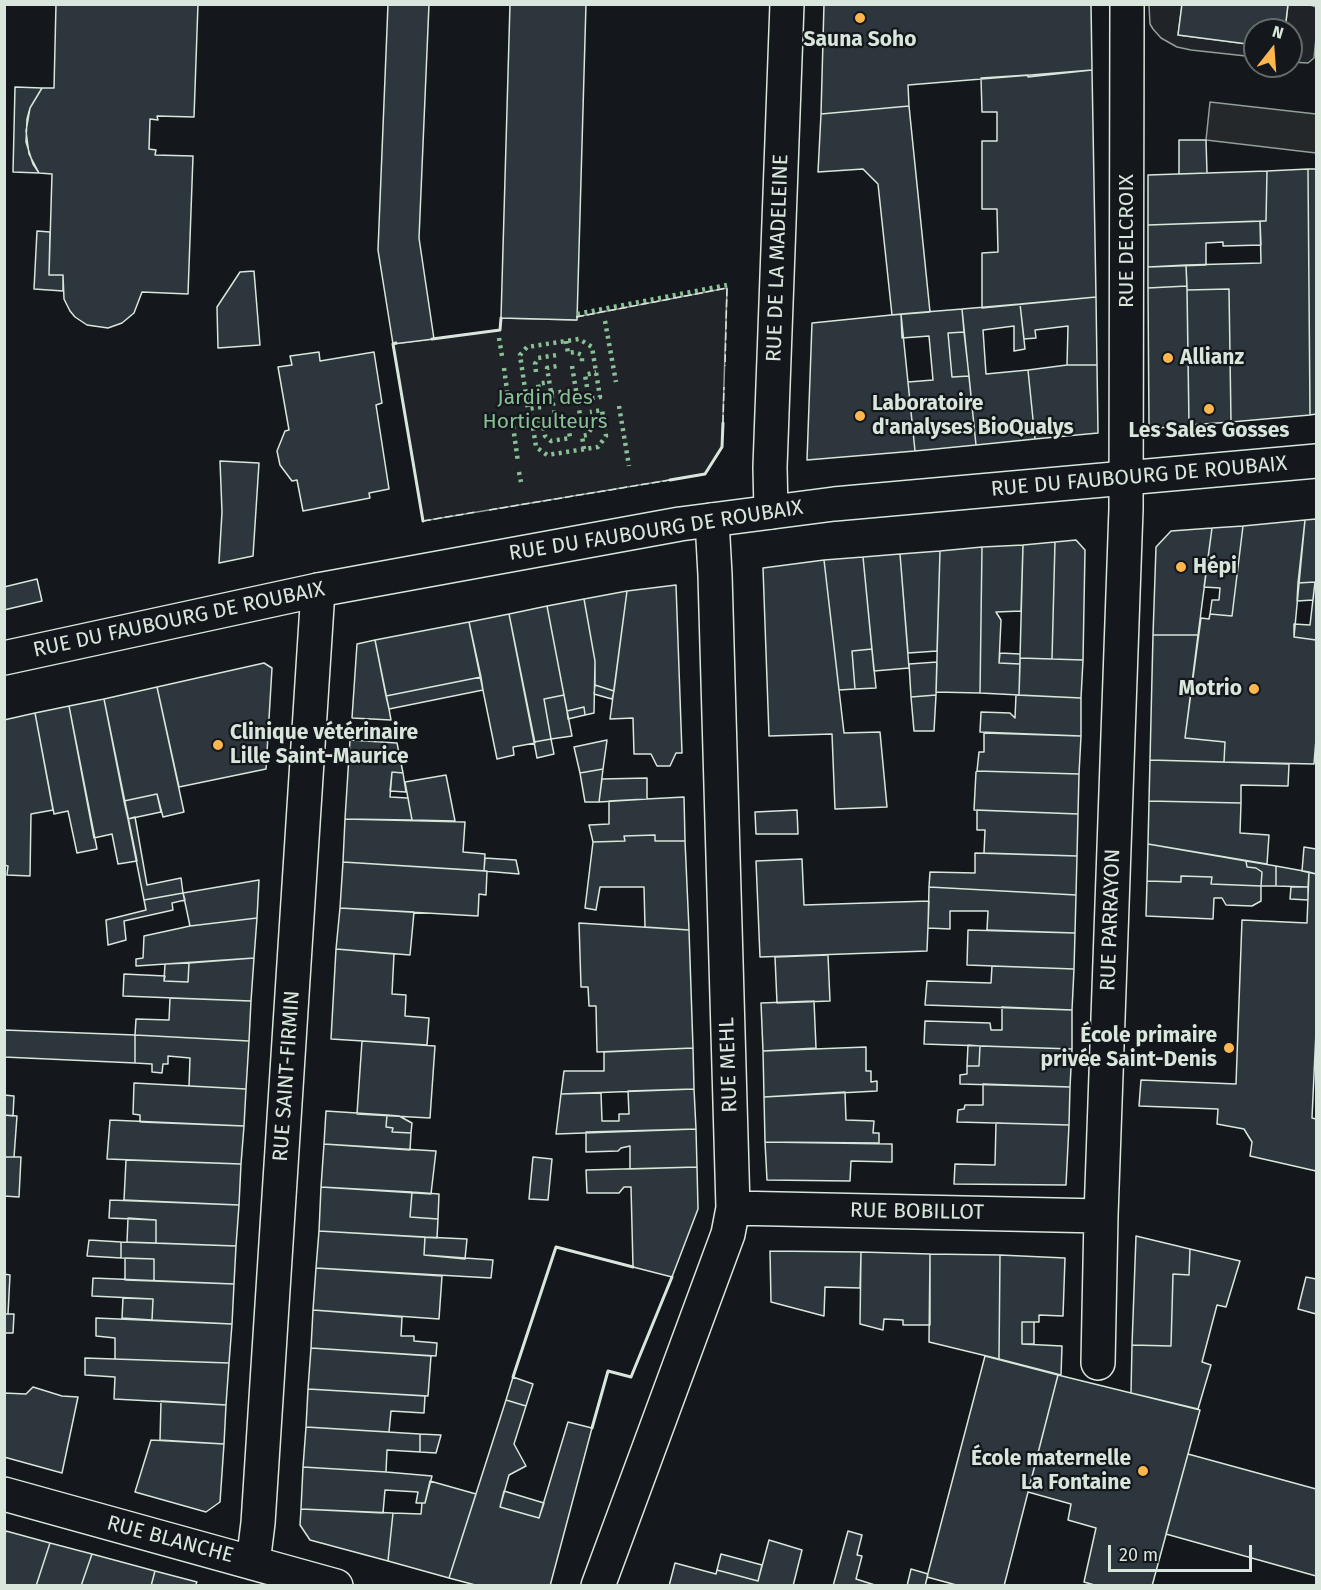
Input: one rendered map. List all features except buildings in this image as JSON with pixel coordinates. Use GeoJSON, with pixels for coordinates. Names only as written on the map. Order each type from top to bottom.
{"type":"FeatureCollection","features":[{"type":"Feature","properties":{"kind":"street","name":"RUE DE LA MADELEINE"},"geometry":{"type":"LineString","coordinates":[[771,512],[770,466],[787,4]]}},
{"type":"Feature","properties":{"kind":"street","name":"RUE DELCROIX"},"geometry":{"type":"LineString","coordinates":[[1126,477],[1127,4]]}},
{"type":"Feature","properties":{"kind":"street","name":"RUE DU FAUBOURG DE ROUBAIX"},"geometry":{"type":"LineString","coordinates":[[4,658],[318,590],[600,538],[712,520],[834,504],[1317,461]]}},
{"type":"Feature","properties":{"kind":"street","name":"RUE PARRAYON"},"geometry":{"type":"LineString","coordinates":[[1098,1363],[1126,477]]}},
{"type":"Feature","properties":{"kind":"street","name":"RUE MEHL"},"geometry":{"type":"LineString","coordinates":[[598,1586],[728,1234],[733,1208],[716,575],[712,520]]}},
{"type":"Feature","properties":{"kind":"street","name":"RUE SAINT-FIRMIN"},"geometry":{"type":"LineString","coordinates":[[253,1563],[318,590]]}},
{"type":"Feature","properties":{"kind":"street","name":"RUE BOBILLOT"},"geometry":{"type":"LineString","coordinates":[[733,1208],[1101,1216]]}},
{"type":"Feature","properties":{"kind":"street","name":"RUE BLANCHE"},"geometry":{"type":"LineString","coordinates":[[4,1494],[336,1586]]}},
{"type":"Feature","properties":{"kind":"green space"},"geometry":{"type":"Polygon","coordinates":[[[1149,5],[1182,5],[1178,35],[1243,43],[1243,56],[1177,47],[1161,38],[1150,24],[1149,5]]]}},
{"type":"Feature","properties":{"kind":"green space"},"geometry":{"type":"Polygon","coordinates":[[[1288,5],[1316,7],[1314,58],[1308,63],[1303,63],[1303,18],[1286,18],[1288,5]]]}},
{"type":"Feature","properties":{"kind":"green space","name":"Jardin des Horticulteurs"},"geometry":{"type":"Polygon","coordinates":[[[727,288],[722,447],[705,474],[423,521],[393,344],[500,330],[501,318],[576,320],[576,317],[727,288]]]}},
{"type":"Feature","properties":{"kind":"shaded area"},"geometry":{"type":"Polygon","coordinates":[[[1210,102],[1316,114],[1316,153],[1206,140],[1210,102]]]}},
{"type":"Feature","properties":{"kind":"hedge"},"geometry":{"type":"LineString","coordinates":[[577,314],[727,285]]}},
{"type":"Feature","properties":{"kind":"hedge"},"geometry":{"type":"LineString","coordinates":[[605,321],[616,382]]}},
{"type":"Feature","properties":{"kind":"hedge"},"geometry":{"type":"LineString","coordinates":[[499,338],[502,356]]}},
{"type":"Feature","properties":{"kind":"hedge"},"geometry":{"type":"LineString","coordinates":[[541,407],[528,409],[520,355],[527,347],[579,339],[592,347],[600,397],[565,402]]}},
{"type":"Feature","properties":{"kind":"hedge"},"geometry":{"type":"LineString","coordinates":[[566,341],[568,353],[575,352],[582,355],[582,365]]}},
{"type":"Feature","properties":{"kind":"hedge"},"geometry":{"type":"LineString","coordinates":[[536,372],[535,364],[538,358],[557,355]]}},
{"type":"Feature","properties":{"kind":"hedge"},"geometry":{"type":"LineString","coordinates":[[557,366],[547,368],[557,428]]}},
{"type":"Feature","properties":{"kind":"hedge"},"geometry":{"type":"LineString","coordinates":[[572,366],[581,421]]}},
{"type":"Feature","properties":{"kind":"hedge"},"geometry":{"type":"LineString","coordinates":[[504,368],[509,405]]}},
{"type":"Feature","properties":{"kind":"hedge"},"geometry":{"type":"LineString","coordinates":[[587,387],[585,375],[596,372]]}},
{"type":"Feature","properties":{"kind":"hedge"},"geometry":{"type":"LineString","coordinates":[[540,395],[538,384],[549,382]]}},
{"type":"Feature","properties":{"kind":"hedge"},"geometry":{"type":"LineString","coordinates":[[551,393],[562,392]]}},
{"type":"Feature","properties":{"kind":"hedge"},"geometry":{"type":"LineString","coordinates":[[619,406],[629,466]]}},
{"type":"Feature","properties":{"kind":"hedge"},"geometry":{"type":"LineString","coordinates":[[555,418],[532,421],[536,447],[547,455],[598,447],[606,436],[602,410],[590,412]]}},
{"type":"Feature","properties":{"kind":"hedge"},"geometry":{"type":"LineString","coordinates":[[542,420],[545,436],[551,441],[570,438],[567,415]]}},
{"type":"Feature","properties":{"kind":"hedge"},"geometry":{"type":"LineString","coordinates":[[584,449],[582,436],[587,435],[591,429],[590,423]]}},
{"type":"Feature","properties":{"kind":"hedge"},"geometry":{"type":"LineString","coordinates":[[513,426],[518,462]]}},
{"type":"Feature","properties":{"kind":"hedge"},"geometry":{"type":"LineString","coordinates":[[519,472],[521,482]]}},
{"type":"Feature","properties":{"kind":"fence"},"geometry":{"type":"LineString","coordinates":[[576,317],[727,288],[725,366]]}},
{"type":"Feature","properties":{"kind":"fence"},"geometry":{"type":"LineString","coordinates":[[723,423],[724,387]]}},
{"type":"Feature","properties":{"kind":"fence"},"geometry":{"type":"LineString","coordinates":[[489,510],[670,480]]}},
{"type":"Feature","properties":{"kind":"fence"},"geometry":{"type":"LineString","coordinates":[[423,521],[476,512]]}},
{"type":"Feature","properties":{"kind":"wall"},"geometry":{"type":"LineString","coordinates":[[432,339],[500,330],[501,318]]}},
{"type":"Feature","properties":{"kind":"wall"},"geometry":{"type":"LineString","coordinates":[[396,343],[393,344],[423,521]]}},
{"type":"Feature","properties":{"kind":"wall"},"geometry":{"type":"LineString","coordinates":[[670,480],[705,474],[722,447],[723,423]]}},
{"type":"Feature","properties":{"kind":"wall"},"geometry":{"type":"LineString","coordinates":[[513,1377],[556,1247],[633,1267]]}},
{"type":"Feature","properties":{"kind":"wall"},"geometry":{"type":"LineString","coordinates":[[592,1428],[608,1371],[631,1377],[672,1277]]}},
{"type":"Feature","properties":{"kind":"place","name":"Sauna Soho"},"geometry":{"type":"Point","coordinates":[860,18]}},
{"type":"Feature","properties":{"kind":"place","name":"Allianz"},"geometry":{"type":"Point","coordinates":[1168,358]}},
{"type":"Feature","properties":{"kind":"place","name":"Les Sales Gosses"},"geometry":{"type":"Point","coordinates":[1209,409]}},
{"type":"Feature","properties":{"kind":"place","name":"Laboratoire d'analyses BioQualys"},"geometry":{"type":"Point","coordinates":[860,416]}},
{"type":"Feature","properties":{"kind":"place","name":"Hépi"},"geometry":{"type":"Point","coordinates":[1181,567]}},
{"type":"Feature","properties":{"kind":"place","name":"Motrio"},"geometry":{"type":"Point","coordinates":[1254,689]}},
{"type":"Feature","properties":{"kind":"place","name":"Clinique vétérinaire Lille Saint-Maurice"},"geometry":{"type":"Point","coordinates":[218,745]}},
{"type":"Feature","properties":{"kind":"place","name":"École primaire privée Saint-Denis"},"geometry":{"type":"Point","coordinates":[1229,1048]}},
{"type":"Feature","properties":{"kind":"place","name":"École maternelle La Fontaine"},"geometry":{"type":"Point","coordinates":[1143,1471]}}]}
